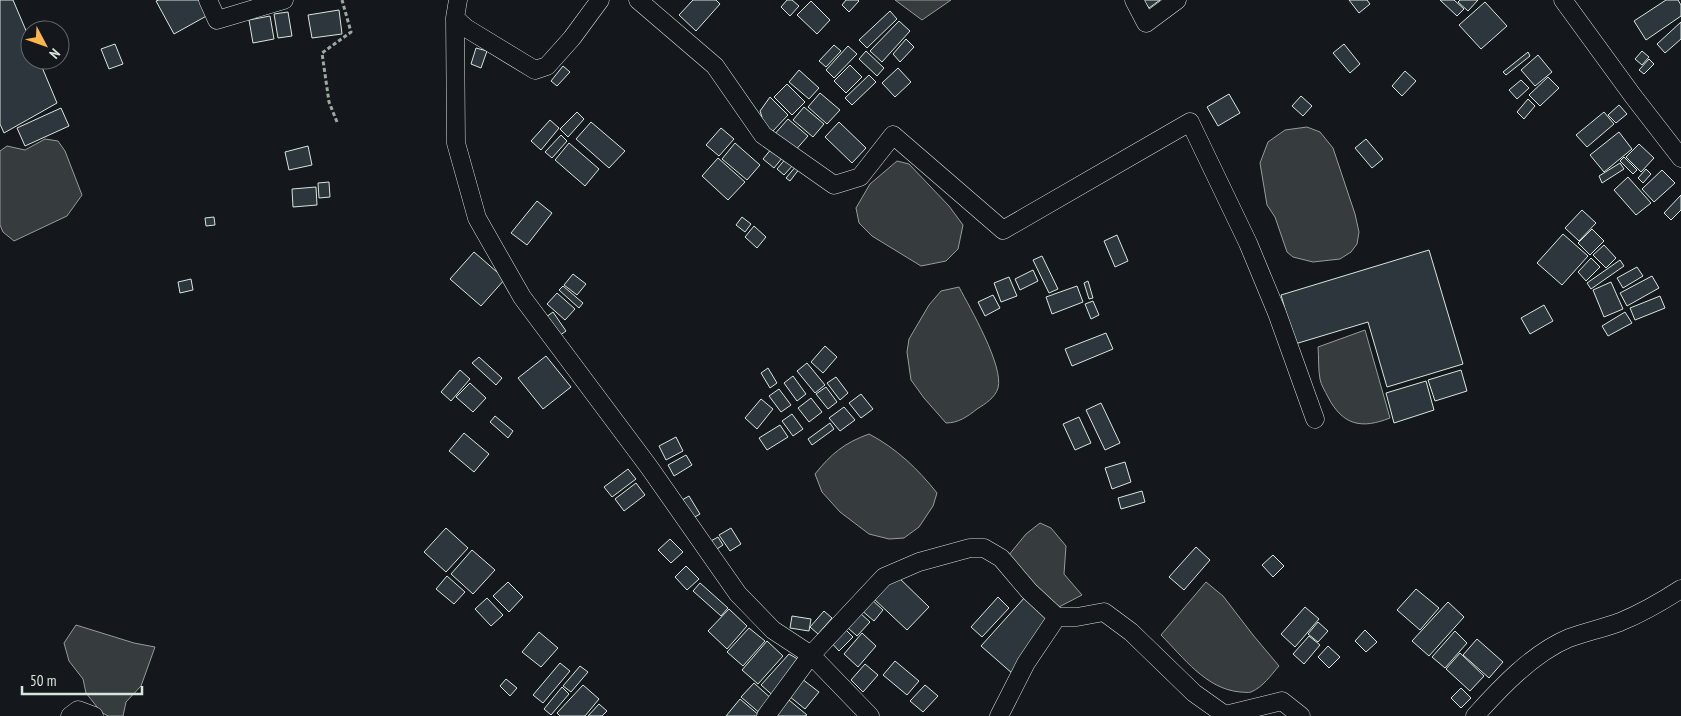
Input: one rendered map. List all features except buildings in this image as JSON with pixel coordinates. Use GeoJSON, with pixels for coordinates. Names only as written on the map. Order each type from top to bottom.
{"type":"FeatureCollection","features":[{"type":"Feature","properties":{"kind":"street"},"geometry":{"type":"LineString","coordinates":[[208,0],[217,20],[256,10],[284,0]]}},
{"type":"Feature","properties":{"kind":"street"},"geometry":{"type":"LineString","coordinates":[[458,0],[455,18],[456,143],[477,218],[522,297],[649,467],[738,594],[773,630],[811,655],[870,716]]}},
{"type":"Feature","properties":{"kind":"street"},"geometry":{"type":"LineString","coordinates":[[455,18],[466,28],[535,70],[548,66],[572,38],[600,0]]}},
{"type":"Feature","properties":{"kind":"street"},"geometry":{"type":"LineString","coordinates":[[638,0],[715,66],[763,135],[834,185],[860,178],[893,135],[1003,230],[1190,122],[1248,242],[1277,313],[1315,419]]}},
{"type":"Feature","properties":{"kind":"street"},"geometry":{"type":"LineString","coordinates":[[1134,0],[1146,23],[1177,0]]}},
{"type":"Feature","properties":{"kind":"street"},"geometry":{"type":"LineString","coordinates":[[1563,0],[1681,158]]}},
{"type":"Feature","properties":{"kind":"street"},"geometry":{"type":"LineString","coordinates":[[766,716],[811,655],[884,577],[919,562],[970,548],[984,548],[1002,558],[1029,591],[1057,616],[1076,617],[1104,612],[1131,632],[1194,693],[1225,715],[1282,701],[1302,716]]}},
{"type":"Feature","properties":{"kind":"street"},"geometry":{"type":"LineString","coordinates":[[1474,716],[1535,657],[1568,639],[1620,622],[1651,609],[1681,589]]}},
{"type":"Feature","properties":{"kind":"street"},"geometry":{"type":"LineString","coordinates":[[999,716],[1026,662],[1057,616]]}},
{"type":"Feature","properties":{"kind":"street"},"geometry":{"type":"LineString","coordinates":[[70,716],[78,710],[94,716]]}},
{"type":"Feature","properties":{"kind":"path"},"geometry":{"type":"LineString","coordinates":[[337,122],[329,102],[322,53],[351,32],[342,0]]}},
{"type":"Feature","properties":{"kind":"shaded area"},"geometry":{"type":"Polygon","coordinates":[[[895,0],[951,0],[922,20],[895,0]]]}},
{"type":"Feature","properties":{"kind":"shaded area"},"geometry":{"type":"Polygon","coordinates":[[[1307,127],[1320,132],[1333,148],[1355,214],[1359,232],[1357,244],[1351,252],[1340,259],[1313,262],[1293,257],[1287,252],[1275,217],[1267,205],[1260,163],[1268,142],[1285,130],[1307,127]]]}},
{"type":"Feature","properties":{"kind":"shaded area"},"geometry":{"type":"Polygon","coordinates":[[[45,139],[58,141],[65,151],[82,195],[67,216],[14,241],[3,232],[0,225],[0,151],[7,146],[25,150],[45,139]]]}},
{"type":"Feature","properties":{"kind":"shaded area"},"geometry":{"type":"Polygon","coordinates":[[[897,161],[909,164],[949,206],[963,225],[958,249],[946,261],[921,266],[872,236],[859,223],[856,208],[870,184],[897,161]]]}},
{"type":"Feature","properties":{"kind":"shaded area"},"geometry":{"type":"Polygon","coordinates":[[[959,287],[978,322],[991,352],[996,366],[998,388],[995,395],[970,415],[958,421],[946,423],[911,380],[907,352],[909,339],[929,305],[941,291],[959,287]]]}},
{"type":"Feature","properties":{"kind":"shaded area"},"geometry":{"type":"Polygon","coordinates":[[[1365,330],[1390,418],[1362,424],[1347,419],[1340,414],[1328,397],[1320,379],[1318,347],[1365,330]]]}},
{"type":"Feature","properties":{"kind":"shaded area"},"geometry":{"type":"Polygon","coordinates":[[[869,434],[906,460],[937,493],[933,506],[919,527],[904,538],[889,539],[869,534],[840,512],[822,492],[815,474],[839,450],[852,441],[869,434]]]}},
{"type":"Feature","properties":{"kind":"shaded area"},"geometry":{"type":"Polygon","coordinates":[[[1040,523],[1051,528],[1066,546],[1064,574],[1082,595],[1057,608],[1051,606],[1008,556],[1026,534],[1040,523]]]}},
{"type":"Feature","properties":{"kind":"shaded area"},"geometry":{"type":"Polygon","coordinates":[[[1206,582],[1223,596],[1279,666],[1263,684],[1251,692],[1228,690],[1216,685],[1196,671],[1161,635],[1206,582]]]}},
{"type":"Feature","properties":{"kind":"shaded area"},"geometry":{"type":"Polygon","coordinates":[[[76,625],[134,643],[155,647],[141,686],[126,702],[123,716],[108,716],[101,712],[86,693],[83,679],[69,661],[64,643],[76,625]]]}}]}
